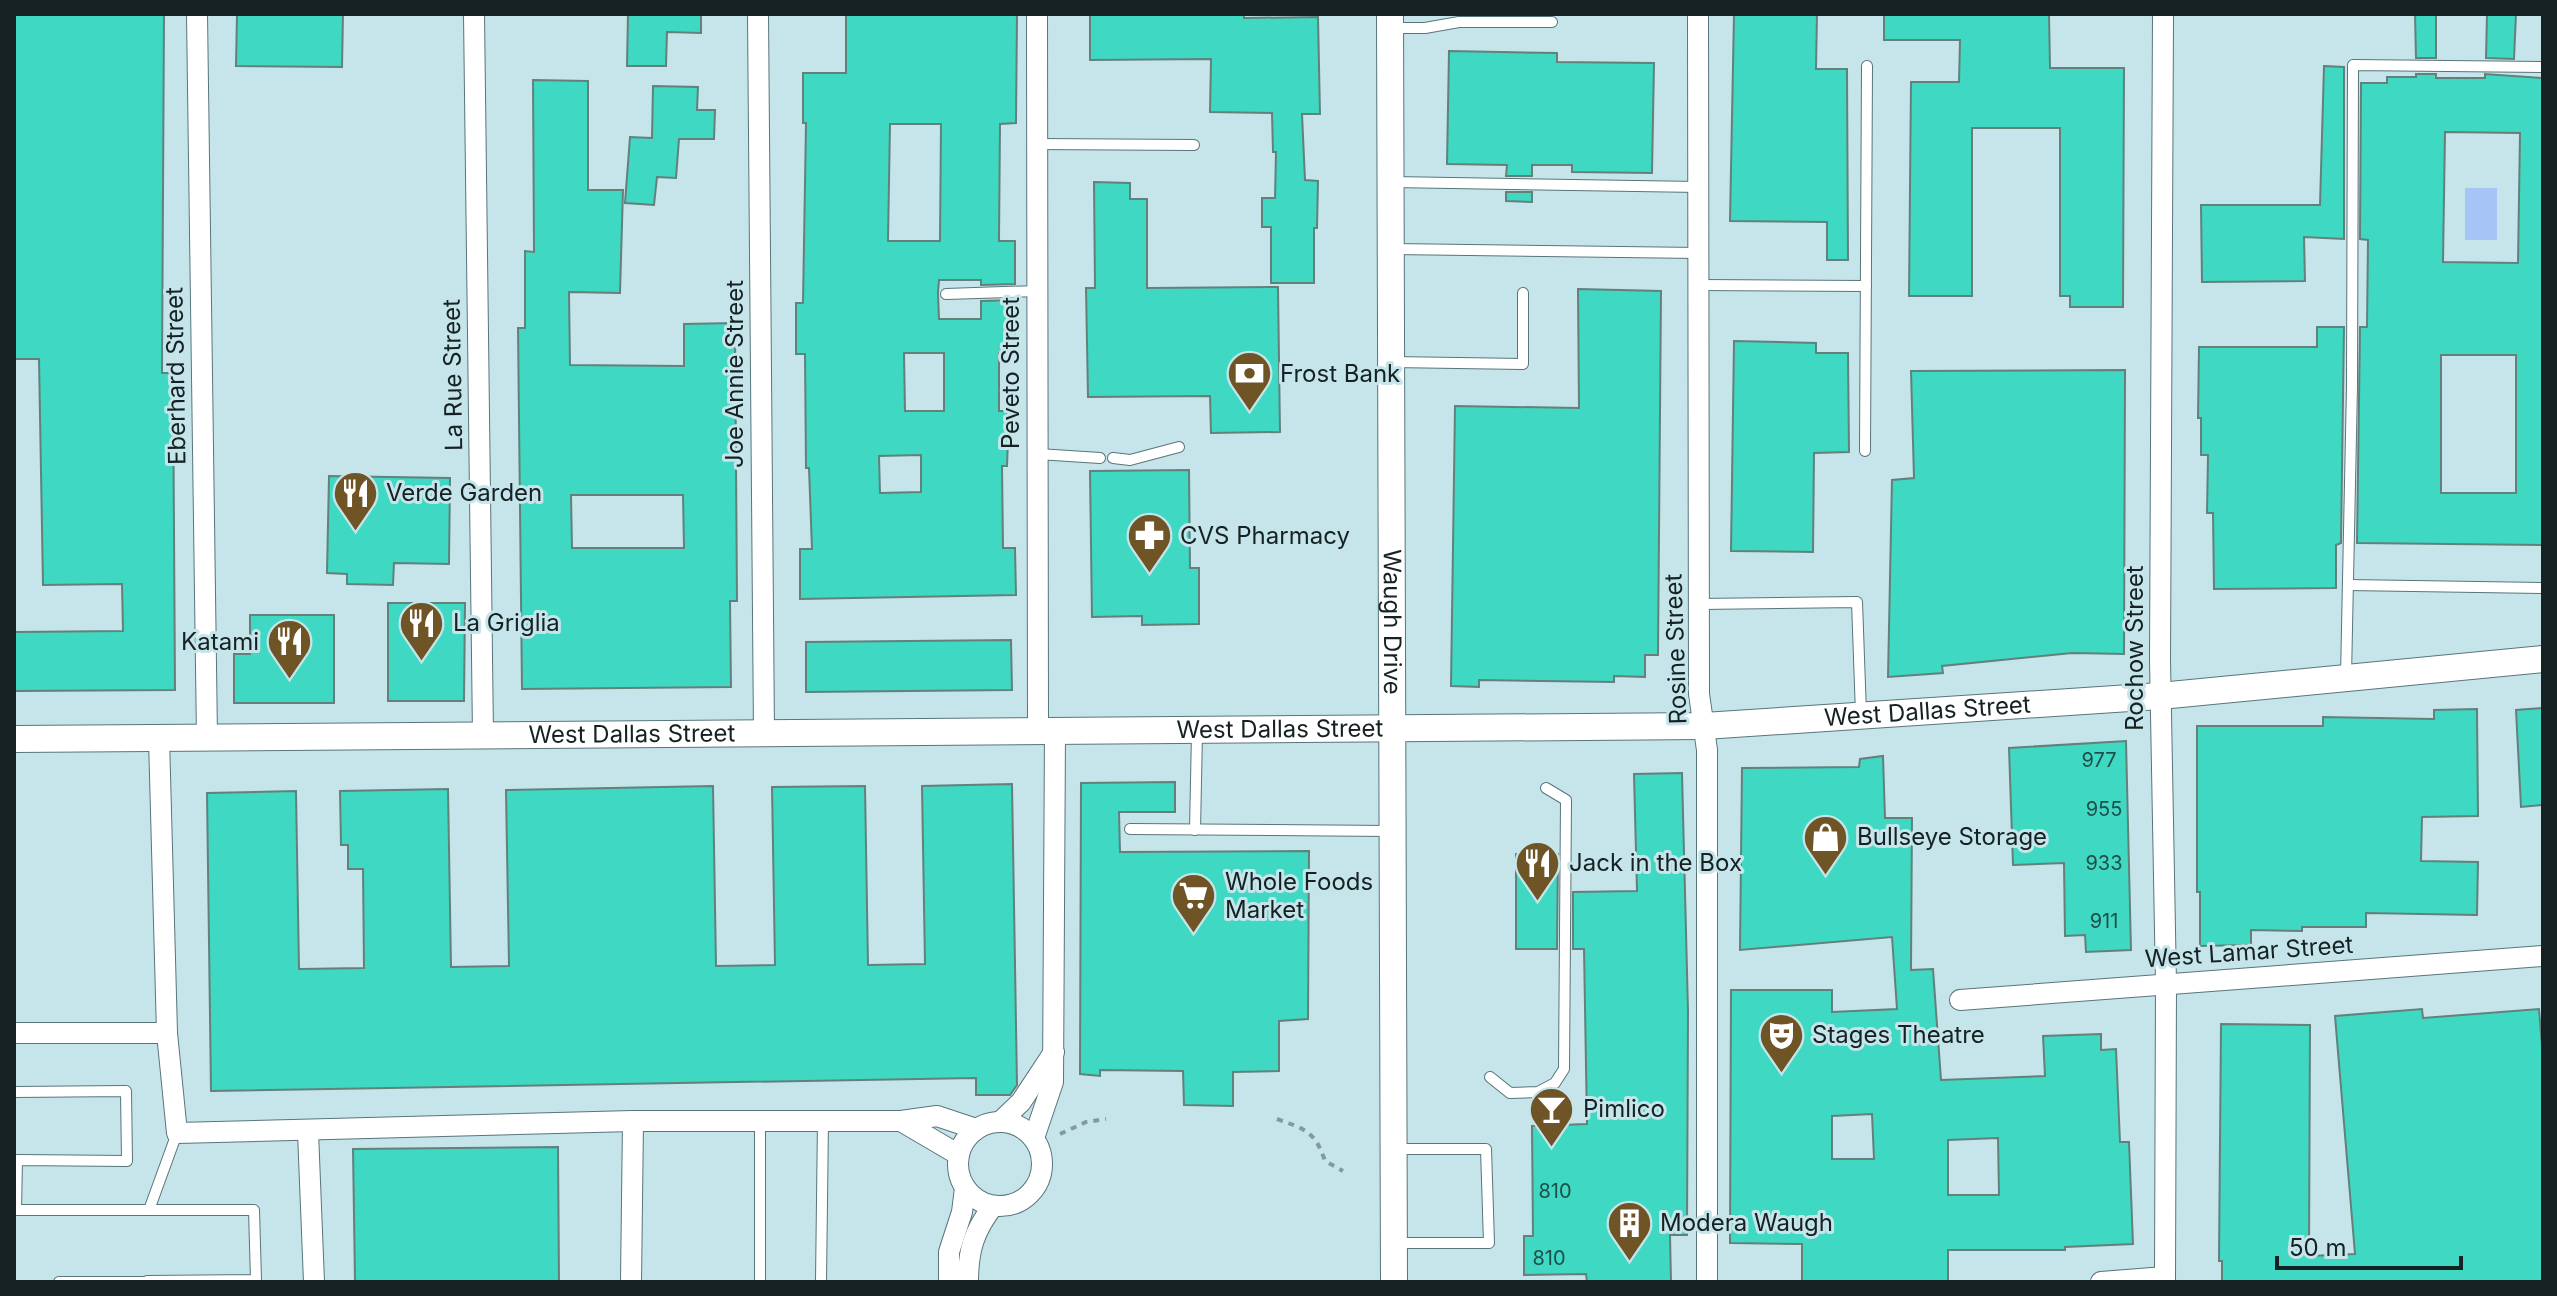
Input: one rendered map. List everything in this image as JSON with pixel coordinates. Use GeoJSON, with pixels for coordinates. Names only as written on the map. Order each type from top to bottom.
{"type":"FeatureCollection","features":[{"type":"Feature","properties":{"kind":"main road","name":"Waugh Drive"},"geometry":{"type":"LineString","coordinates":[[1390,21],[1394,1281]]}},
{"type":"Feature","properties":{"kind":"main road","name":"West Dallas Street"},"geometry":{"type":"LineString","coordinates":[[14,739],[1704,726],[2160,696],[2543,659]]}},
{"type":"Feature","properties":{"kind":"street","name":"Eberhard Street"},"geometry":{"type":"LineString","coordinates":[[197,14],[207,738]]}},
{"type":"Feature","properties":{"kind":"street","name":"La Rue Street"},"geometry":{"type":"LineString","coordinates":[[474,14],[483,736]]}},
{"type":"Feature","properties":{"kind":"street","name":"Joe Annie Street"},"geometry":{"type":"LineString","coordinates":[[758,14],[764,734]]}},
{"type":"Feature","properties":{"kind":"street","name":"Peveto Street"},"geometry":{"type":"LineString","coordinates":[[1034,1138],[1053,1082],[1054,1052],[1038,454],[1037,14]]}},
{"type":"Feature","properties":{"kind":"street","name":"Rosine Street"},"geometry":{"type":"LineString","coordinates":[[1698,14],[1699,694],[1707,750],[1707,1282]]}},
{"type":"Feature","properties":{"kind":"street","name":"Rochow Street"},"geometry":{"type":"LineString","coordinates":[[2163,14],[2160,696],[2166,984],[2165,1279]]}},
{"type":"Feature","properties":{"kind":"street"},"geometry":{"type":"LineString","coordinates":[[159,738],[167,1033],[177,1133],[308,1132],[633,1121],[901,1121],[937,1116],[976,1129]]}},
{"type":"Feature","properties":{"kind":"street","name":"West Lamar Street"},"geometry":{"type":"LineString","coordinates":[[1960,1000],[2543,956]]}},
{"type":"Feature","properties":{"kind":"street"},"geometry":{"type":"LineString","coordinates":[[14,1033],[167,1033]]}},
{"type":"Feature","properties":{"kind":"street"},"geometry":{"type":"LineString","coordinates":[[1000,1122],[1021,1102],[1054,1052]]}},
{"type":"Feature","properties":{"kind":"street"},"geometry":{"type":"LineString","coordinates":[[631,1282],[633,1121]]}},
{"type":"Feature","properties":{"kind":"street"},"geometry":{"type":"LineString","coordinates":[[901,1121],[959,1155]]}},
{"type":"Feature","properties":{"kind":"street"},"geometry":{"type":"LineString","coordinates":[[1000,1122],[1013,1124],[1034,1138],[1042,1159],[1042,1170],[1033,1190],[1016,1203],[993,1206],[973,1196],[965,1188],[960,1178],[959,1155],[965,1141],[976,1129],[1000,1122]]}},
{"type":"Feature","properties":{"kind":"street"},"geometry":{"type":"LineString","coordinates":[[308,1132],[314,1282]]}},
{"type":"Feature","properties":{"kind":"street"},"geometry":{"type":"LineString","coordinates":[[949,1282],[949,1252],[962,1212],[965,1188]]}},
{"type":"Feature","properties":{"kind":"street"},"geometry":{"type":"LineString","coordinates":[[968,1282],[968,1256],[980,1224],[993,1206]]}},
{"type":"Feature","properties":{"kind":"street"},"geometry":{"type":"LineString","coordinates":[[2101,1282],[2165,1279]]}},
{"type":"Feature","properties":{"kind":"lane"},"geometry":{"type":"LineString","coordinates":[[1390,21],[1425,28],[1459,22],[1552,22]]}},
{"type":"Feature","properties":{"kind":"lane"},"geometry":{"type":"LineString","coordinates":[[2346,678],[2353,65],[2543,67]]}},
{"type":"Feature","properties":{"kind":"lane"},"geometry":{"type":"LineString","coordinates":[[1865,451],[1867,66]]}},
{"type":"Feature","properties":{"kind":"lane"},"geometry":{"type":"LineString","coordinates":[[1037,144],[1194,145]]}},
{"type":"Feature","properties":{"kind":"lane"},"geometry":{"type":"LineString","coordinates":[[1390,182],[1699,187]]}},
{"type":"Feature","properties":{"kind":"lane"},"geometry":{"type":"LineString","coordinates":[[1391,249],[1699,253]]}},
{"type":"Feature","properties":{"kind":"lane"},"geometry":{"type":"LineString","coordinates":[[1699,285],[1866,286]]}},
{"type":"Feature","properties":{"kind":"lane"},"geometry":{"type":"LineString","coordinates":[[946,294],[1037,291]]}},
{"type":"Feature","properties":{"kind":"lane"},"geometry":{"type":"LineString","coordinates":[[1391,362],[1523,364],[1523,293]]}},
{"type":"Feature","properties":{"kind":"lane"},"geometry":{"type":"LineString","coordinates":[[1113,458],[1130,460],[1179,447]]}},
{"type":"Feature","properties":{"kind":"lane"},"geometry":{"type":"LineString","coordinates":[[1038,454],[1100,458]]}},
{"type":"Feature","properties":{"kind":"lane"},"geometry":{"type":"LineString","coordinates":[[2348,585],[2543,588]]}},
{"type":"Feature","properties":{"kind":"lane"},"geometry":{"type":"LineString","coordinates":[[1699,604],[1857,602],[1861,716]]}},
{"type":"Feature","properties":{"kind":"lane"},"geometry":{"type":"LineString","coordinates":[[1195,830],[1197,731]]}},
{"type":"Feature","properties":{"kind":"lane"},"geometry":{"type":"LineString","coordinates":[[1490,1077],[1510,1093],[1538,1092],[1555,1083],[1564,1069],[1566,800],[1546,788]]}},
{"type":"Feature","properties":{"kind":"lane"},"geometry":{"type":"LineString","coordinates":[[1130,829],[1392,831]]}},
{"type":"Feature","properties":{"kind":"lane"},"geometry":{"type":"LineString","coordinates":[[14,1092],[126,1091],[127,1161],[17,1160],[16,1210],[254,1210],[256,1280],[59,1282]]}},
{"type":"Feature","properties":{"kind":"lane"},"geometry":{"type":"LineString","coordinates":[[760,1120],[760,1282]]}},
{"type":"Feature","properties":{"kind":"lane"},"geometry":{"type":"LineString","coordinates":[[821,1282],[823,1120]]}},
{"type":"Feature","properties":{"kind":"lane"},"geometry":{"type":"LineString","coordinates":[[149,1210],[177,1133]]}},
{"type":"Feature","properties":{"kind":"lane"},"geometry":{"type":"LineString","coordinates":[[1393,1149],[1486,1149],[1489,1243],[1394,1243]]}},
{"type":"Feature","properties":{"kind":"path"},"geometry":{"type":"LineString","coordinates":[[1060,1134],[1086,1122],[1106,1119]]}},
{"type":"Feature","properties":{"kind":"path"},"geometry":{"type":"LineString","coordinates":[[1277,1119],[1312,1133],[1325,1161],[1343,1171]]}},
{"type":"Feature","properties":{"kind":"water"},"geometry":{"type":"Polygon","coordinates":[[[2465,188],[2497,188],[2497,240],[2465,240],[2465,188]]]}},
{"type":"Feature","properties":{"kind":"building"},"geometry":{"type":"Polygon","coordinates":[[[14,14],[164,14],[162,373],[173,373],[175,690],[14,691],[14,632],[123,631],[122,584],[43,585],[39,359],[14,359],[14,14]]]}},
{"type":"Feature","properties":{"kind":"building"},"geometry":{"type":"Polygon","coordinates":[[[237,14],[343,14],[342,67],[236,66],[237,14]]]}},
{"type":"Feature","properties":{"kind":"building"},"geometry":{"type":"Polygon","coordinates":[[[628,14],[701,14],[701,33],[667,32],[666,66],[627,66],[628,14]]]}},
{"type":"Feature","properties":{"kind":"building"},"geometry":{"type":"Polygon","coordinates":[[[846,14],[1017,14],[1016,123],[1000,124],[999,241],[1015,241],[1015,284],[981,285],[981,280],[939,280],[938,293],[939,319],[981,319],[981,301],[1015,300],[1015,353],[999,353],[999,411],[1007,411],[1008,440],[1007,466],[1002,466],[1003,548],[1015,548],[1016,595],[800,599],[800,549],[812,549],[809,468],[806,468],[805,354],[796,354],[796,303],[803,303],[806,123],[803,123],[803,73],[846,73],[846,14]],[[890,124],[888,241],[940,241],[941,124],[890,124]],[[904,353],[905,411],[944,411],[944,353],[904,353]],[[921,455],[879,456],[880,493],[921,492],[921,455]]]}},
{"type":"Feature","properties":{"kind":"building"},"geometry":{"type":"Polygon","coordinates":[[[1090,14],[1318,17],[1320,114],[1302,114],[1305,180],[1318,181],[1314,283],[1271,283],[1271,227],[1262,227],[1262,198],[1275,198],[1276,152],[1273,152],[1272,113],[1210,112],[1211,59],[1090,60],[1090,14]]]}},
{"type":"Feature","properties":{"kind":"building"},"geometry":{"type":"Polygon","coordinates":[[[1734,14],[1817,14],[1816,69],[1847,69],[1848,260],[1827,260],[1827,222],[1730,221],[1734,14]]]}},
{"type":"Feature","properties":{"kind":"building"},"geometry":{"type":"Polygon","coordinates":[[[1884,14],[2049,14],[2050,68],[2124,68],[2123,307],[2070,307],[2070,296],[2060,296],[2060,128],[1972,128],[1972,296],[1909,296],[1911,82],[1959,82],[1960,40],[1884,40],[1884,14]]]}},
{"type":"Feature","properties":{"kind":"building"},"geometry":{"type":"Polygon","coordinates":[[[2415,14],[2436,14],[2436,58],[2416,58],[2415,14]]]}},
{"type":"Feature","properties":{"kind":"building"},"geometry":{"type":"Polygon","coordinates":[[[2487,14],[2516,14],[2514,59],[2486,58],[2487,14]]]}},
{"type":"Feature","properties":{"kind":"building"},"geometry":{"type":"Polygon","coordinates":[[[1449,51],[1557,53],[1557,62],[1654,63],[1652,173],[1572,172],[1572,165],[1532,165],[1532,176],[1506,176],[1507,165],[1447,164],[1449,51]]]}},
{"type":"Feature","properties":{"kind":"building"},"geometry":{"type":"Polygon","coordinates":[[[2324,66],[2344,67],[2344,239],[2304,237],[2305,281],[2202,282],[2201,205],[2320,205],[2324,66]]]}},
{"type":"Feature","properties":{"kind":"building"},"geometry":{"type":"Polygon","coordinates":[[[2416,74],[2436,74],[2436,78],[2485,78],[2485,74],[2543,78],[2543,545],[2357,543],[2360,327],[2367,327],[2368,240],[2360,239],[2361,83],[2387,83],[2387,77],[2416,77],[2416,74]],[[2445,132],[2443,262],[2518,263],[2520,133],[2445,132]],[[2441,355],[2441,493],[2516,493],[2516,355],[2441,355]]]}},
{"type":"Feature","properties":{"kind":"building"},"geometry":{"type":"Polygon","coordinates":[[[533,80],[588,81],[588,190],[623,190],[620,293],[569,292],[570,365],[684,366],[684,324],[735,323],[737,601],[730,601],[731,687],[522,689],[518,328],[525,328],[525,251],[534,252],[533,80]],[[571,495],[572,548],[684,548],[683,495],[571,495]]]}},
{"type":"Feature","properties":{"kind":"building"},"geometry":{"type":"Polygon","coordinates":[[[653,86],[698,87],[697,110],[715,110],[714,139],[679,139],[676,178],[657,177],[654,205],[625,203],[630,137],[652,138],[653,86]]]}},
{"type":"Feature","properties":{"kind":"building"},"geometry":{"type":"Polygon","coordinates":[[[1094,182],[1130,183],[1130,199],[1147,199],[1147,288],[1278,287],[1280,432],[1211,433],[1210,396],[1088,397],[1086,288],[1095,288],[1094,182]]]}},
{"type":"Feature","properties":{"kind":"building"},"geometry":{"type":"Polygon","coordinates":[[[1506,192],[1532,192],[1532,202],[1506,201],[1506,192]]]}},
{"type":"Feature","properties":{"kind":"building"},"geometry":{"type":"Polygon","coordinates":[[[1578,289],[1661,291],[1658,655],[1645,655],[1645,677],[1614,676],[1614,682],[1479,680],[1479,687],[1451,686],[1455,406],[1579,408],[1578,289]]]}},
{"type":"Feature","properties":{"kind":"building"},"geometry":{"type":"Polygon","coordinates":[[[2317,327],[2344,327],[2341,543],[2336,545],[2336,588],[2214,589],[2213,513],[2207,513],[2208,455],[2201,455],[2201,418],[2198,418],[2199,347],[2317,347],[2317,327]]]}},
{"type":"Feature","properties":{"kind":"building"},"geometry":{"type":"Polygon","coordinates":[[[1734,341],[1816,343],[1816,353],[1848,353],[1849,452],[1814,453],[1813,552],[1731,551],[1734,341]]]}},
{"type":"Feature","properties":{"kind":"building"},"geometry":{"type":"Polygon","coordinates":[[[2125,370],[2124,654],[2072,653],[1942,666],[1943,673],[1888,677],[1892,480],[1914,478],[1911,371],[2125,370]]]}},
{"type":"Feature","properties":{"kind":"building","name":"CVS Pharmacy"},"geometry":{"type":"Polygon","coordinates":[[[1189,470],[1190,568],[1199,568],[1199,624],[1142,625],[1142,616],[1092,617],[1090,471],[1189,470]]]}},
{"type":"Feature","properties":{"kind":"building"},"geometry":{"type":"Polygon","coordinates":[[[329,476],[450,478],[449,564],[394,563],[393,585],[347,584],[347,574],[327,573],[329,476]]]}},
{"type":"Feature","properties":{"kind":"building"},"geometry":{"type":"Polygon","coordinates":[[[388,603],[465,603],[464,701],[388,701],[388,603]]]}},
{"type":"Feature","properties":{"kind":"building"},"geometry":{"type":"Polygon","coordinates":[[[250,615],[334,615],[334,703],[234,703],[234,654],[250,654],[250,615]]]}},
{"type":"Feature","properties":{"kind":"building"},"geometry":{"type":"Polygon","coordinates":[[[1011,640],[1012,690],[806,692],[806,642],[1011,640]]]}},
{"type":"Feature","properties":{"kind":"building"},"geometry":{"type":"Polygon","coordinates":[[[2543,708],[2543,805],[2521,807],[2516,710],[2543,708]]]}},
{"type":"Feature","properties":{"kind":"building"},"geometry":{"type":"Polygon","coordinates":[[[2477,709],[2478,816],[2422,817],[2421,861],[2478,862],[2477,915],[2366,913],[2366,927],[2251,930],[2251,945],[2200,946],[2197,726],[2323,726],[2323,717],[2434,719],[2434,710],[2477,709]]]}},
{"type":"Feature","properties":{"kind":"building"},"geometry":{"type":"Polygon","coordinates":[[[2126,741],[2131,950],[2086,952],[2085,935],[2065,936],[2064,863],[2013,865],[2009,748],[2126,741]]]}},
{"type":"Feature","properties":{"kind":"building"},"geometry":{"type":"Polygon","coordinates":[[[1883,756],[1885,818],[1912,818],[1911,970],[1933,969],[1941,1080],[2045,1076],[2043,1036],[2101,1034],[2101,1050],[2116,1049],[2120,1142],[2129,1142],[2133,1244],[2065,1247],[2065,1250],[1948,1250],[1948,1282],[1802,1282],[1802,1244],[1730,1243],[1731,990],[1832,990],[1832,1012],[1897,1009],[1892,937],[1740,950],[1742,768],[1859,767],[1860,759],[1883,756]],[[1872,1114],[1832,1116],[1832,1159],[1874,1159],[1872,1114]],[[1998,1138],[1948,1140],[1948,1195],[1999,1195],[1998,1138]]]}},
{"type":"Feature","properties":{"kind":"building"},"geometry":{"type":"Polygon","coordinates":[[[1682,773],[1688,1011],[1687,1235],[1670,1235],[1671,1282],[1587,1282],[1586,1274],[1524,1275],[1524,1236],[1533,1236],[1532,1126],[1587,1124],[1584,949],[1573,949],[1573,892],[1637,891],[1634,774],[1682,773]]]}},
{"type":"Feature","properties":{"kind":"building","name":"Whole Foods Market"},"geometry":{"type":"Polygon","coordinates":[[[1175,782],[1175,812],[1119,812],[1120,852],[1309,851],[1308,1019],[1279,1021],[1279,1071],[1233,1072],[1233,1106],[1184,1105],[1183,1071],[1100,1070],[1100,1076],[1080,1074],[1081,783],[1175,782]]]}},
{"type":"Feature","properties":{"kind":"building"},"geometry":{"type":"Polygon","coordinates":[[[1012,784],[1017,1085],[1010,1095],[976,1095],[976,1078],[211,1091],[207,793],[296,791],[299,969],[364,968],[363,869],[348,869],[348,845],[341,845],[340,791],[448,789],[451,967],[509,966],[506,790],[713,786],[716,966],[775,965],[772,787],[865,786],[868,965],[925,964],[922,786],[1012,784]]]}},
{"type":"Feature","properties":{"kind":"building","name":"Jack in the Box"},"geometry":{"type":"Polygon","coordinates":[[[1516,854],[1558,854],[1557,949],[1516,949],[1516,854]]]}},
{"type":"Feature","properties":{"kind":"building"},"geometry":{"type":"Polygon","coordinates":[[[2422,1009],[2423,1018],[2539,1009],[2543,1058],[2543,1282],[2222,1282],[2222,1261],[2219,1261],[2221,1024],[2310,1025],[2309,1256],[2355,1254],[2335,1016],[2422,1009]]]}},
{"type":"Feature","properties":{"kind":"building"},"geometry":{"type":"Polygon","coordinates":[[[558,1147],[559,1282],[355,1282],[353,1149],[558,1147]]]}},
{"type":"Feature","properties":{"kind":"place","name":"Frost Bank"},"geometry":{"type":"Point","coordinates":[1249,413]}},
{"type":"Feature","properties":{"kind":"place","name":"Verde Garden"},"geometry":{"type":"Point","coordinates":[355,532]}},
{"type":"Feature","properties":{"kind":"place","name":"CVS Pharmacy"},"geometry":{"type":"Point","coordinates":[1149,575]}},
{"type":"Feature","properties":{"kind":"place","name":"La Griglia"},"geometry":{"type":"Point","coordinates":[422,662]}},
{"type":"Feature","properties":{"kind":"place","name":"Katami"},"geometry":{"type":"Point","coordinates":[290,681]}},
{"type":"Feature","properties":{"kind":"place","name":"Bullseye Storage"},"geometry":{"type":"Point","coordinates":[1826,876]}},
{"type":"Feature","properties":{"kind":"place","name":"Jack in the Box"},"geometry":{"type":"Point","coordinates":[1538,902]}},
{"type":"Feature","properties":{"kind":"place","name":"Whole Foods Market"},"geometry":{"type":"Point","coordinates":[1194,935]}},
{"type":"Feature","properties":{"kind":"place","name":"Stages Theatre"},"geometry":{"type":"Point","coordinates":[1781,1074]}},
{"type":"Feature","properties":{"kind":"place","name":"Pimlico"},"geometry":{"type":"Point","coordinates":[1552,1148]}},
{"type":"Feature","properties":{"kind":"place","name":"Modera Waugh"},"geometry":{"type":"Point","coordinates":[1629,1262]}}]}
